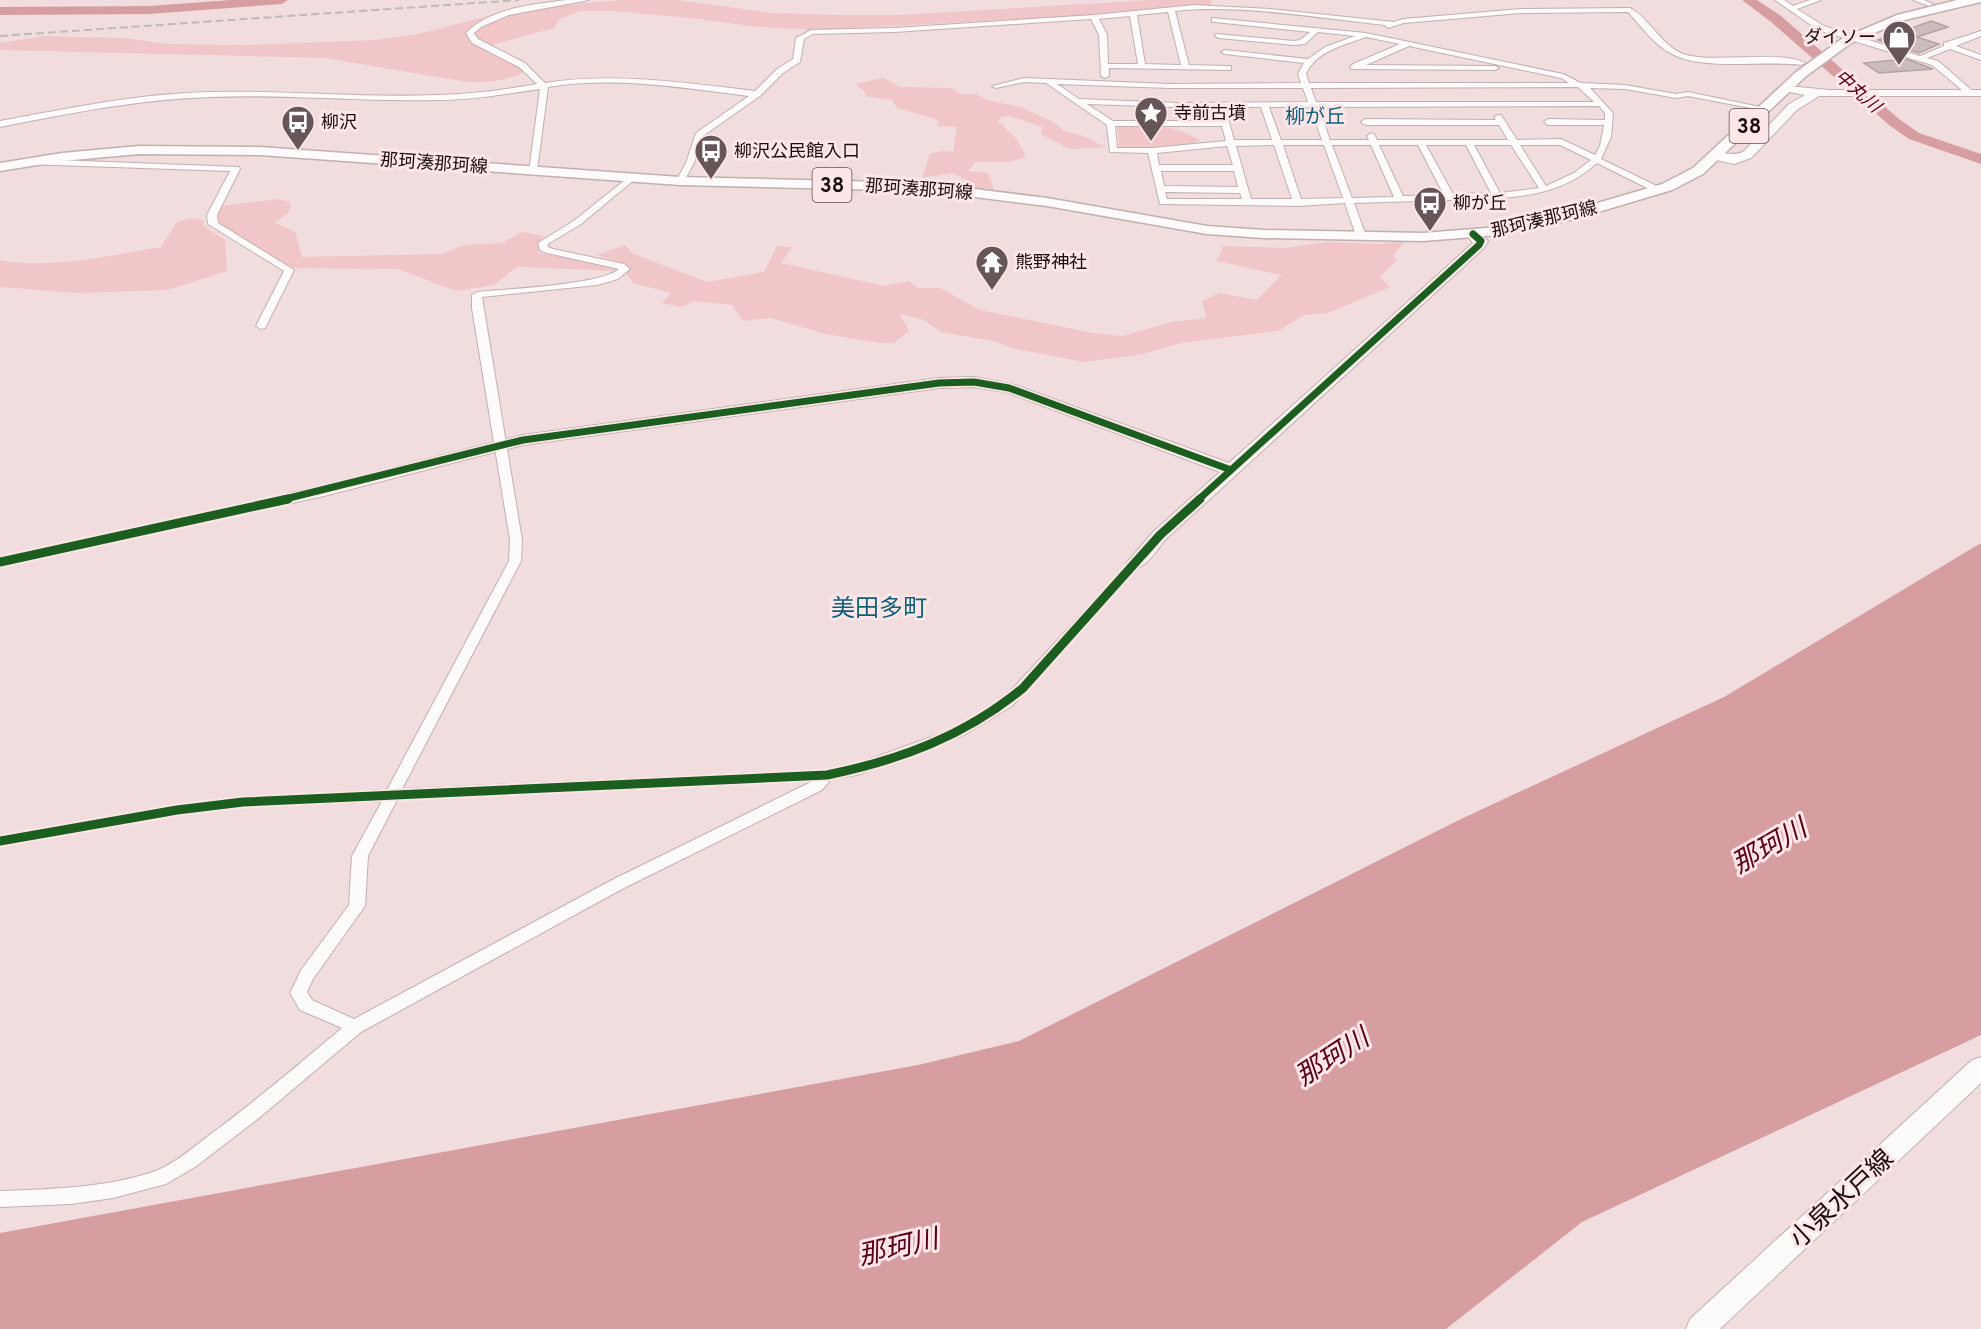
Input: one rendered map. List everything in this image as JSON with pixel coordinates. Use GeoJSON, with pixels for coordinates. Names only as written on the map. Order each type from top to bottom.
{"type":"FeatureCollection","features":[{"type":"Feature","properties":{"kind":"main road","name":"那珂湊那珂線"},"geometry":{"type":"LineString","coordinates":[[1684,177],[1689,168],[1755,107],[1804,64],[1827,48],[1873,20],[1923,2],[1948,0]]}},
{"type":"Feature","properties":{"kind":"main road","name":"那珂湊那珂線"},"geometry":{"type":"LineString","coordinates":[[1847,36],[1909,16],[1977,0]]}},
{"type":"Feature","properties":{"kind":"main road","name":"那珂湊那珂線"},"geometry":{"type":"LineString","coordinates":[[0,167],[139,150],[209,149],[680,182],[927,187],[1047,202],[1196,229],[1264,234],[1361,236],[1473,234],[1545,222],[1658,190],[1698,171],[1788,89],[1804,64]]}},
{"type":"Feature","properties":{"kind":"street"},"geometry":{"type":"LineString","coordinates":[[544,87],[522,65],[475,41],[470,33],[480,26],[526,9],[585,0]]}},
{"type":"Feature","properties":{"kind":"street"},"geometry":{"type":"LineString","coordinates":[[1779,0],[1811,23],[1847,36],[1923,57],[1942,67],[1976,93]]}},
{"type":"Feature","properties":{"kind":"street"},"geometry":{"type":"LineString","coordinates":[[1793,8],[1817,0]]}},
{"type":"Feature","properties":{"kind":"street"},"geometry":{"type":"LineString","coordinates":[[1210,7],[1235,86]]}},
{"type":"Feature","properties":{"kind":"street"},"geometry":{"type":"LineString","coordinates":[[680,182],[690,163],[699,135],[757,94],[780,71],[797,60],[800,38],[811,32],[894,30],[1133,15],[1171,9],[1210,7],[1395,24],[1521,11],[1630,10],[1671,51],[1686,57],[1779,58],[1804,64]]}},
{"type":"Feature","properties":{"kind":"street"},"geometry":{"type":"LineString","coordinates":[[1171,9],[1186,68]]}},
{"type":"Feature","properties":{"kind":"street"},"geometry":{"type":"LineString","coordinates":[[1133,15],[1142,67]]}},
{"type":"Feature","properties":{"kind":"street"},"geometry":{"type":"LineString","coordinates":[[1094,17],[1103,35],[1105,84]]}},
{"type":"Feature","properties":{"kind":"street"},"geometry":{"type":"LineString","coordinates":[[1152,151],[1163,202],[1350,203],[1497,195],[1544,189],[1566,181],[1596,159],[1606,146],[1609,113],[1581,85],[1563,76],[1366,34],[1215,20]]}},
{"type":"Feature","properties":{"kind":"street"},"geometry":{"type":"LineString","coordinates":[[1361,236],[1328,143],[1311,104],[1302,74],[1309,61],[1319,54],[1395,24]]}},
{"type":"Feature","properties":{"kind":"street"},"geometry":{"type":"LineString","coordinates":[[1219,36],[1294,43],[1302,42],[1316,30]]}},
{"type":"Feature","properties":{"kind":"street"},"geometry":{"type":"LineString","coordinates":[[1923,57],[1947,45],[1981,33]]}},
{"type":"Feature","properties":{"kind":"street"},"geometry":{"type":"LineString","coordinates":[[1351,85],[1348,74],[1354,67],[1410,43]]}},
{"type":"Feature","properties":{"kind":"street"},"geometry":{"type":"LineString","coordinates":[[1947,45],[1981,58]]}},
{"type":"Feature","properties":{"kind":"street"},"geometry":{"type":"LineString","coordinates":[[1225,52],[1309,61]]}},
{"type":"Feature","properties":{"kind":"street"},"geometry":{"type":"LineString","coordinates":[[1417,68],[1450,52]]}},
{"type":"Feature","properties":{"kind":"street"},"geometry":{"type":"LineString","coordinates":[[1105,66],[1228,68]]}},
{"type":"Feature","properties":{"kind":"street"},"geometry":{"type":"LineString","coordinates":[[1354,67],[1521,68]]}},
{"type":"Feature","properties":{"kind":"street"},"geometry":{"type":"LineString","coordinates":[[1427,68],[1448,104]]}},
{"type":"Feature","properties":{"kind":"street"},"geometry":{"type":"LineString","coordinates":[[996,86],[1024,80],[1215,86],[1581,85],[1625,87],[1676,96],[1688,94],[1755,107]]}},
{"type":"Feature","properties":{"kind":"street"},"geometry":{"type":"LineString","coordinates":[[0,124],[72,110],[173,96],[276,93],[407,99],[475,96],[572,81],[662,83],[757,94]]}},
{"type":"Feature","properties":{"kind":"street"},"geometry":{"type":"LineString","coordinates":[[1048,82],[1111,124],[1225,123]]}},
{"type":"Feature","properties":{"kind":"street"},"geometry":{"type":"LineString","coordinates":[[1215,86],[1247,202]]}},
{"type":"Feature","properties":{"kind":"street"},"geometry":{"type":"LineString","coordinates":[[532,171],[544,87]]}},
{"type":"Feature","properties":{"kind":"street"},"geometry":{"type":"LineString","coordinates":[[1788,89],[1816,93],[1976,93]]}},
{"type":"Feature","properties":{"kind":"street"},"geometry":{"type":"LineString","coordinates":[[1716,156],[1734,160],[1747,155],[1793,107],[1816,93]]}},
{"type":"Feature","properties":{"kind":"street"},"geometry":{"type":"LineString","coordinates":[[1077,101],[1357,105],[1599,104]]}},
{"type":"Feature","properties":{"kind":"street"},"geometry":{"type":"LineString","coordinates":[[1264,104],[1298,203]]}},
{"type":"Feature","properties":{"kind":"street"},"geometry":{"type":"LineString","coordinates":[[1489,104],[1544,189]]}},
{"type":"Feature","properties":{"kind":"street"},"geometry":{"type":"LineString","coordinates":[[1536,104],[1561,142]]}},
{"type":"Feature","properties":{"kind":"street"},"geometry":{"type":"LineString","coordinates":[[1357,105],[1400,200]]}},
{"type":"Feature","properties":{"kind":"street"},"geometry":{"type":"LineString","coordinates":[[1365,122],[1502,123]]}},
{"type":"Feature","properties":{"kind":"street"},"geometry":{"type":"LineString","coordinates":[[1548,122],[1609,123]]}},
{"type":"Feature","properties":{"kind":"street"},"geometry":{"type":"LineString","coordinates":[[1111,124],[1113,150],[1152,151],[1231,143],[1561,142],[1658,190]]}},
{"type":"Feature","properties":{"kind":"street"},"geometry":{"type":"LineString","coordinates":[[1421,143],[1450,197]]}},
{"type":"Feature","properties":{"kind":"street"},"geometry":{"type":"LineString","coordinates":[[1469,143],[1497,195]]}},
{"type":"Feature","properties":{"kind":"street"},"geometry":{"type":"LineString","coordinates":[[29,162],[236,169],[212,214],[213,224],[289,270],[261,326]]}},
{"type":"Feature","properties":{"kind":"street"},"geometry":{"type":"LineString","coordinates":[[1156,168],[1238,168]]}},
{"type":"Feature","properties":{"kind":"street"},"geometry":{"type":"LineString","coordinates":[[355,1027],[306,1005],[298,993],[307,975],[357,906],[360,856],[515,561],[516,540],[477,308],[477,295],[593,283],[608,280],[623,273],[625,269],[621,266],[550,251],[543,248],[543,243],[578,222],[631,178]]}},
{"type":"Feature","properties":{"kind":"street"},"geometry":{"type":"LineString","coordinates":[[1160,189],[1244,190]]}},
{"type":"Feature","properties":{"kind":"street"},"geometry":{"type":"LineString","coordinates":[[0,842],[177,810],[243,802],[827,775],[893,758],[959,732],[982,719],[1023,688],[1160,535],[1479,245],[1481,241],[1473,234]]}},
{"type":"Feature","properties":{"kind":"street"},"geometry":{"type":"LineString","coordinates":[[0,562],[343,487],[500,446],[575,431],[939,383],[974,382],[1009,388],[1231,470]]}},
{"type":"Feature","properties":{"kind":"street"},"geometry":{"type":"LineString","coordinates":[[0,1199],[71,1196],[113,1190],[160,1178],[189,1161],[253,1113],[355,1027],[616,885],[818,786],[827,775]]}},
{"type":"Feature","properties":{"kind":"street","name":"小泉水戸線"},"geometry":{"type":"LineString","coordinates":[[1700,1329],[1981,1067]]}},
{"type":"Feature","properties":{"kind":"shaded area"},"geometry":{"type":"Polygon","coordinates":[[[622,0],[676,0],[774,13],[899,15],[1152,0],[1212,0],[1211,5],[1095,15],[816,30],[758,27],[614,11],[580,11],[560,19],[554,28],[493,45],[490,54],[508,60],[526,71],[498,81],[483,82],[467,82],[325,58],[0,50],[0,43],[43,36],[125,38],[167,44],[247,45],[374,40],[418,34],[496,14],[542,7],[622,0]]]}},
{"type":"Feature","properties":{"kind":"shaded area"},"geometry":{"type":"Polygon","coordinates":[[[884,78],[900,87],[951,88],[961,94],[976,94],[986,100],[1021,107],[1053,122],[1066,132],[1081,135],[1105,147],[1070,149],[1041,134],[1042,127],[1009,116],[1001,117],[998,121],[1015,137],[1025,154],[1024,158],[1007,162],[975,162],[968,171],[988,173],[994,189],[969,187],[967,180],[952,173],[922,178],[930,154],[942,151],[953,152],[957,127],[938,126],[937,119],[897,108],[892,100],[865,96],[865,92],[855,84],[884,78]]]}},
{"type":"Feature","properties":{"kind":"shaded area"},"geometry":{"type":"Polygon","coordinates":[[[1153,126],[1172,129],[1200,140],[1187,146],[1124,148],[1119,146],[1117,127],[1153,126]]]}},
{"type":"Feature","properties":{"kind":"shaded area"},"geometry":{"type":"Polygon","coordinates":[[[278,199],[290,202],[289,213],[274,222],[295,232],[302,257],[442,254],[464,245],[502,243],[522,232],[543,236],[538,253],[606,264],[616,269],[615,271],[517,267],[494,285],[456,291],[398,269],[291,268],[226,229],[219,222],[216,213],[222,206],[278,199]]]}},
{"type":"Feature","properties":{"kind":"shaded area"},"geometry":{"type":"Polygon","coordinates":[[[191,218],[204,220],[203,225],[225,240],[227,271],[167,290],[76,293],[0,287],[0,260],[19,263],[60,262],[161,247],[177,222],[191,218]]]}},
{"type":"Feature","properties":{"kind":"shaded area"},"geometry":{"type":"Polygon","coordinates":[[[1405,241],[1393,256],[1397,260],[1380,277],[1390,287],[1328,313],[1304,315],[1278,331],[1181,343],[1143,354],[1084,362],[1016,349],[993,341],[941,332],[924,320],[900,314],[909,331],[894,343],[880,343],[825,334],[771,318],[743,321],[732,305],[694,301],[681,307],[662,303],[671,293],[633,283],[626,273],[628,266],[597,255],[625,245],[634,254],[707,282],[764,272],[777,246],[792,247],[781,263],[884,286],[909,281],[918,288],[940,288],[980,310],[1093,333],[1122,336],[1172,322],[1206,318],[1202,301],[1219,293],[1257,300],[1281,275],[1217,261],[1223,246],[1285,248],[1326,242],[1381,244],[1405,241]]]}},
{"type":"Feature","properties":{"kind":"water","name":"那珂川"},"geometry":{"type":"Polygon","coordinates":[[[1981,543],[1981,1035],[1582,1222],[1446,1329],[0,1329],[0,1233],[918,1065],[1019,1041],[1461,819],[1724,697],[1981,543]]]}},
{"type":"Feature","properties":{"kind":"building"},"geometry":{"type":"Polygon","coordinates":[[[1931,21],[1948,27],[1917,37],[1939,44],[1919,53],[1878,40],[1931,21]]]}},
{"type":"Feature","properties":{"kind":"building","name":"ダイソー"},"geometry":{"type":"Polygon","coordinates":[[[1906,59],[1933,69],[1879,73],[1864,63],[1906,59]]]}},
{"type":"Feature","properties":{"kind":"waterway","name":"中丸川"},"geometry":{"type":"LineString","coordinates":[[0,11],[149,10],[282,0]]}},
{"type":"Feature","properties":{"kind":"waterway","name":"中丸川"},"geometry":{"type":"LineString","coordinates":[[1748,0],[1776,19],[1894,122],[1914,136],[1981,159]]}},
{"type":"Feature","properties":{"kind":"railway"},"geometry":{"type":"LineString","coordinates":[[0,36],[519,0]]}},
{"type":"Feature","properties":{"kind":"cycle path"},"geometry":{"type":"LineString","coordinates":[[0,841],[177,810],[243,802],[827,775],[879,763],[931,745],[980,720],[1023,688],[1160,535],[1479,245],[1481,241],[1473,234]]}},
{"type":"Feature","properties":{"kind":"cycle path"},"geometry":{"type":"LineString","coordinates":[[0,562],[324,491],[523,440],[939,383],[974,382],[1009,388],[1231,470]]}},
{"type":"Feature","properties":{"kind":"place","name":"ダイソー"},"geometry":{"type":"Point","coordinates":[1899,66]}},
{"type":"Feature","properties":{"kind":"place","name":"寺前古墳"},"geometry":{"type":"Point","coordinates":[1151,142]}},
{"type":"Feature","properties":{"kind":"place","name":"柳沢"},"geometry":{"type":"Point","coordinates":[298,151]}},
{"type":"Feature","properties":{"kind":"place","name":"柳沢公民館入口"},"geometry":{"type":"Point","coordinates":[711,180]}},
{"type":"Feature","properties":{"kind":"place","name":"柳が丘"},"geometry":{"type":"Point","coordinates":[1430,232]}},
{"type":"Feature","properties":{"kind":"place","name":"熊野神社"},"geometry":{"type":"Point","coordinates":[992,291]}},
{"type":"Feature","properties":{"kind":"district","name":"柳が丘"},"geometry":{"type":"Point","coordinates":[1315,116]}},
{"type":"Feature","properties":{"kind":"district","name":"美田多町"},"geometry":{"type":"Point","coordinates":[879,608]}}]}
